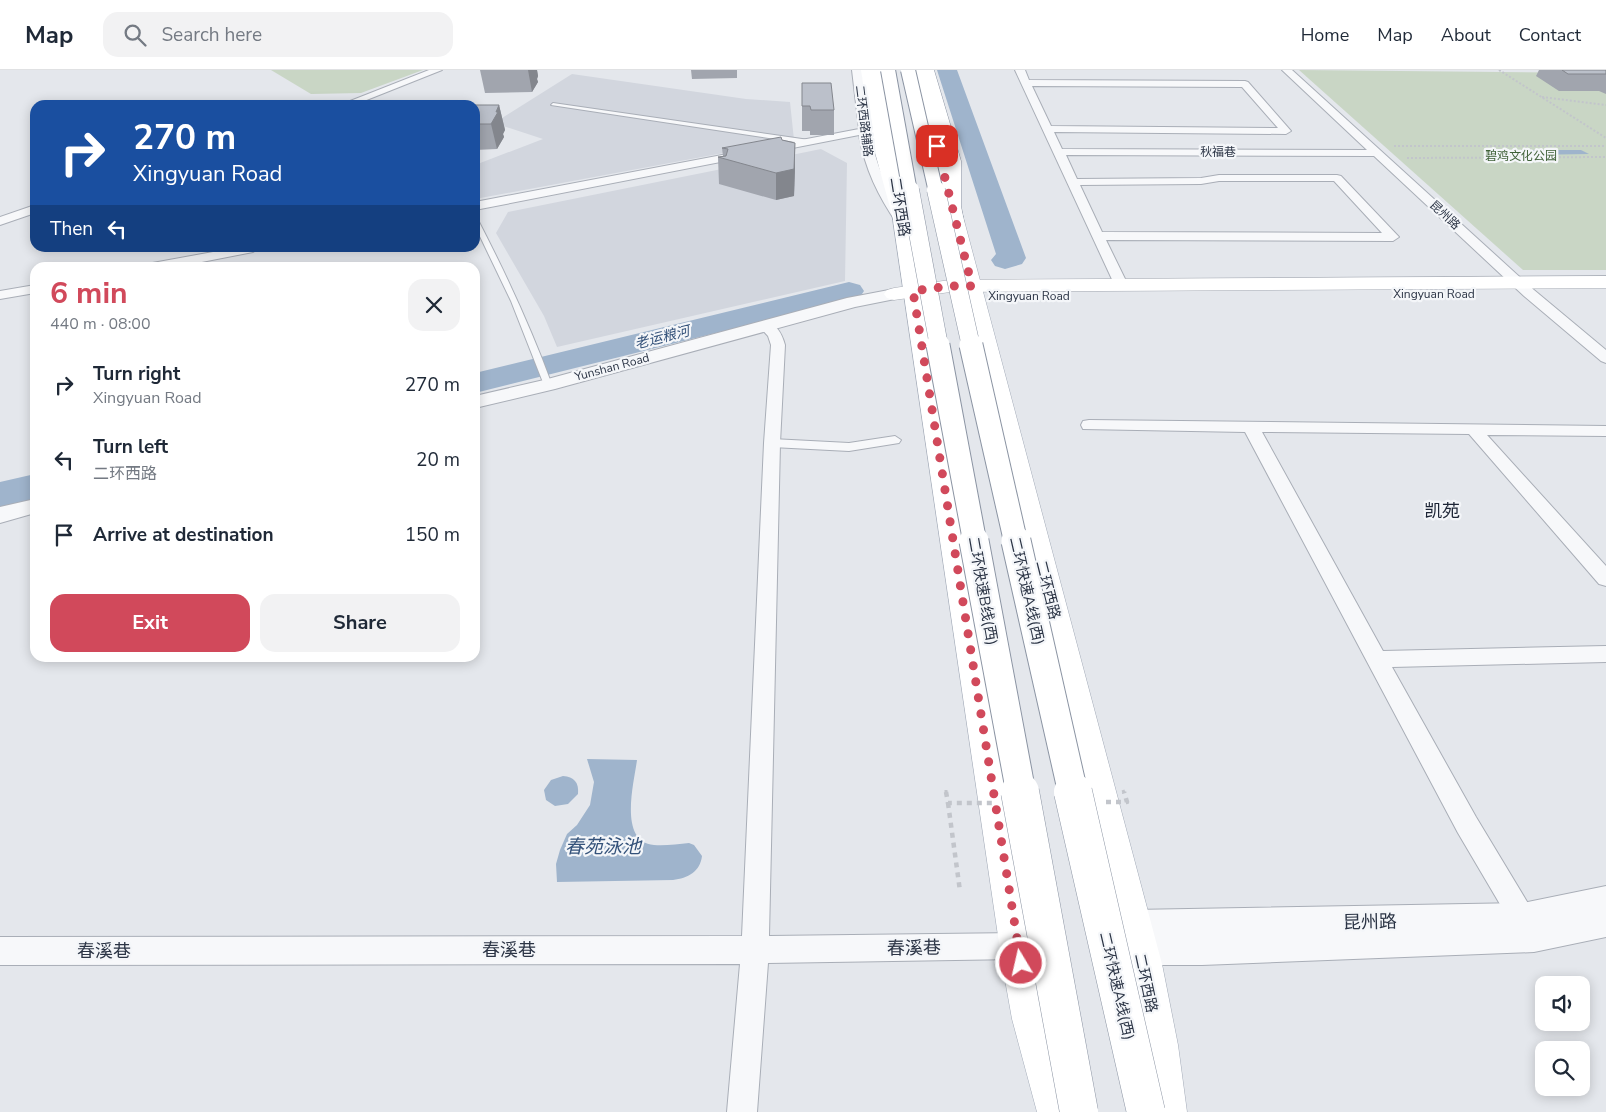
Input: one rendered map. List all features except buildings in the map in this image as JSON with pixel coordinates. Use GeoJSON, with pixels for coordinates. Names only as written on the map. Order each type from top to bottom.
{"type":"FeatureCollection","features":[{"type":"Feature","properties":{"kind":"main road"},"geometry":{"type":"LineString","coordinates":[[868,70],[870,128],[902,222]]}},
{"type":"Feature","properties":{"kind":"main road","name":"二环西路"},"geometry":{"type":"LineString","coordinates":[[878,70],[902,222],[907,293],[1020,954],[1032,1019],[1058,1112]]}},
{"type":"Feature","properties":{"kind":"main road","name":"二环快速B线(西)"},"geometry":{"type":"LineString","coordinates":[[888,70],[1079,1112]]}},
{"type":"Feature","properties":{"kind":"main road","name":"二环快速A线(西)"},"geometry":{"type":"LineString","coordinates":[[908,70],[1146,1112]]}},
{"type":"Feature","properties":{"kind":"main road","name":"二环西路"},"geometry":{"type":"LineString","coordinates":[[918,70],[1138,946],[1158,1045],[1166,1112]]}},
{"type":"Feature","properties":{"kind":"main road"},"geometry":{"type":"LineString","coordinates":[[928,70],[951,156],[956,222]]}},
{"type":"Feature","properties":{"kind":"main road","name":"Xingyuan Road"},"geometry":{"type":"LineString","coordinates":[[973,291],[1522,287],[1606,282]]}},
{"type":"Feature","properties":{"kind":"main road","name":"Xingyuan Road"},"geometry":{"type":"LineString","coordinates":[[907,293],[1121,285],[1522,287],[1606,293]]}},
{"type":"Feature","properties":{"kind":"main road"},"geometry":{"type":"LineString","coordinates":[[1138,946],[1180,1112]]}},
{"type":"Feature","properties":{"kind":"main road"},"geometry":{"type":"LineString","coordinates":[[1020,954],[1045,1112]]}},
{"type":"Feature","properties":{"kind":"street"},"geometry":{"type":"LineString","coordinates":[[358,100],[437,70]]}},
{"type":"Feature","properties":{"kind":"street","name":"二环西路辅路"},"geometry":{"type":"LineString","coordinates":[[858,70],[870,128]]}},
{"type":"Feature","properties":{"kind":"street"},"geometry":{"type":"LineString","coordinates":[[1020,70],[1121,285]]}},
{"type":"Feature","properties":{"kind":"street","name":"昆州路"},"geometry":{"type":"LineString","coordinates":[[1287,70],[1522,287],[1606,358]]}},
{"type":"Feature","properties":{"kind":"street"},"geometry":{"type":"LineString","coordinates":[[1026,83],[1245,84],[1286,131],[1048,130]]}},
{"type":"Feature","properties":{"kind":"street"},"geometry":{"type":"LineString","coordinates":[[480,205],[809,142],[870,128]]}},
{"type":"Feature","properties":{"kind":"street","name":"秋福巷"},"geometry":{"type":"LineString","coordinates":[[1059,152],[1377,152]]}},
{"type":"Feature","properties":{"kind":"street"},"geometry":{"type":"LineString","coordinates":[[1072,182],[1201,181],[1219,178],[1338,178],[1394,237],[1098,236]]}},
{"type":"Feature","properties":{"kind":"street"},"geometry":{"type":"LineString","coordinates":[[0,221],[30,211]]}},
{"type":"Feature","properties":{"kind":"street"},"geometry":{"type":"LineString","coordinates":[[179,262],[233,252]]}},
{"type":"Feature","properties":{"kind":"street"},"geometry":{"type":"LineString","coordinates":[[0,295],[30,290]]}},
{"type":"Feature","properties":{"kind":"street","name":"Yunshan Road"},"geometry":{"type":"LineString","coordinates":[[480,400],[545,378],[907,293]]}},
{"type":"Feature","properties":{"kind":"street"},"geometry":{"type":"LineString","coordinates":[[742,1112],[755,950],[772,443],[778,345],[775,335],[765,325]]}},
{"type":"Feature","properties":{"kind":"street"},"geometry":{"type":"LineString","coordinates":[[1089,425],[1223,425],[1250,428],[1606,431]]}},
{"type":"Feature","properties":{"kind":"street"},"geometry":{"type":"LineString","coordinates":[[1250,428],[1466,825],[1522,919]]}},
{"type":"Feature","properties":{"kind":"street"},"geometry":{"type":"LineString","coordinates":[[1475,431],[1606,579]]}},
{"type":"Feature","properties":{"kind":"street"},"geometry":{"type":"LineString","coordinates":[[772,443],[849,447],[895,440]]}},
{"type":"Feature","properties":{"kind":"street"},"geometry":{"type":"LineString","coordinates":[[0,515],[30,507]]}},
{"type":"Feature","properties":{"kind":"street"},"geometry":{"type":"LineString","coordinates":[[1376,658],[1443,659],[1606,654]]}},
{"type":"Feature","properties":{"kind":"street","name":"昆州路"},"geometry":{"type":"LineString","coordinates":[[1138,946],[1522,919],[1606,902]]}},
{"type":"Feature","properties":{"kind":"street","name":"昆州路"},"geometry":{"type":"LineString","coordinates":[[1138,946],[1202,948],[1534,936],[1606,921]]}},
{"type":"Feature","properties":{"kind":"street","name":"春溪巷"},"geometry":{"type":"LineString","coordinates":[[0,951],[755,950],[1020,954]]}},
{"type":"Feature","properties":{"kind":"lane"},"geometry":{"type":"LineString","coordinates":[[553,104],[809,142]]}},
{"type":"Feature","properties":{"kind":"lane"},"geometry":{"type":"LineString","coordinates":[[480,229],[507,279],[545,378]]}},
{"type":"Feature","properties":{"kind":"path"},"geometry":{"type":"LineString","coordinates":[[1498,70],[1606,138]]}},
{"type":"Feature","properties":{"kind":"path"},"geometry":{"type":"LineString","coordinates":[[1540,97],[1606,105]]}},
{"type":"Feature","properties":{"kind":"path"},"geometry":{"type":"LineString","coordinates":[[1377,152],[1606,146]]}},
{"type":"Feature","properties":{"kind":"path"},"geometry":{"type":"LineString","coordinates":[[1377,152],[1606,157]]}},
{"type":"Feature","properties":{"kind":"path"},"geometry":{"type":"LineString","coordinates":[[948,803],[960,891]]}},
{"type":"Feature","properties":{"kind":"shaded area"},"geometry":{"type":"Polygon","coordinates":[[[572,74],[746,99],[790,102],[794,140],[480,198],[480,163],[543,139],[494,123],[572,74]]]}},
{"type":"Feature","properties":{"kind":"shaded area"},"geometry":{"type":"Polygon","coordinates":[[[821,149],[847,163],[845,281],[557,347],[544,316],[496,233],[508,212],[821,149]]]}},
{"type":"Feature","properties":{"kind":"green space"},"geometry":{"type":"Polygon","coordinates":[[[271,70],[423,70],[361,93],[311,94],[271,70]]]}},
{"type":"Feature","properties":{"kind":"green space","name":"碧鸡文化公园"},"geometry":{"type":"Polygon","coordinates":[[[1299,70],[1606,73],[1606,270],[1523,270],[1299,70]]]}},
{"type":"Feature","properties":{"kind":"water"},"geometry":{"type":"Polygon","coordinates":[[[1521,150],[1581,150],[1589,154],[1528,155],[1521,150]]]}},
{"type":"Feature","properties":{"kind":"water","name":"春苑泳池"},"geometry":{"type":"Polygon","coordinates":[[[587,759],[637,760],[631,810],[632,823],[636,834],[643,841],[654,845],[689,843],[694,845],[702,856],[696,870],[684,878],[673,880],[557,882],[556,864],[560,850],[567,834],[577,825],[590,805],[594,782],[587,759]]]}},
{"type":"Feature","properties":{"kind":"water"},"geometry":{"type":"Polygon","coordinates":[[[563,776],[575,781],[578,786],[578,794],[568,804],[555,806],[546,800],[544,790],[551,780],[563,776]]]}},
{"type":"Feature","properties":{"kind":"waterway","name":"老运粮河"},"geometry":{"type":"LineString","coordinates":[[947,70],[1012,258],[1005,260]]}},
{"type":"Feature","properties":{"kind":"waterway","name":"老运粮河"},"geometry":{"type":"LineString","coordinates":[[480,382],[849,291]]}},
{"type":"Feature","properties":{"kind":"waterway","name":"老运粮河"},"geometry":{"type":"LineString","coordinates":[[0,495],[30,488]]}},
{"type":"Feature","properties":{"kind":"district","name":"凯苑"},"geometry":{"type":"Point","coordinates":[1442,511]}},
{"type":"Feature","properties":{"kind":"route"},"geometry":{"type":"LineString","coordinates":[[937,146],[972,286],[950,286],[913,291],[1021,963]]}}]}
